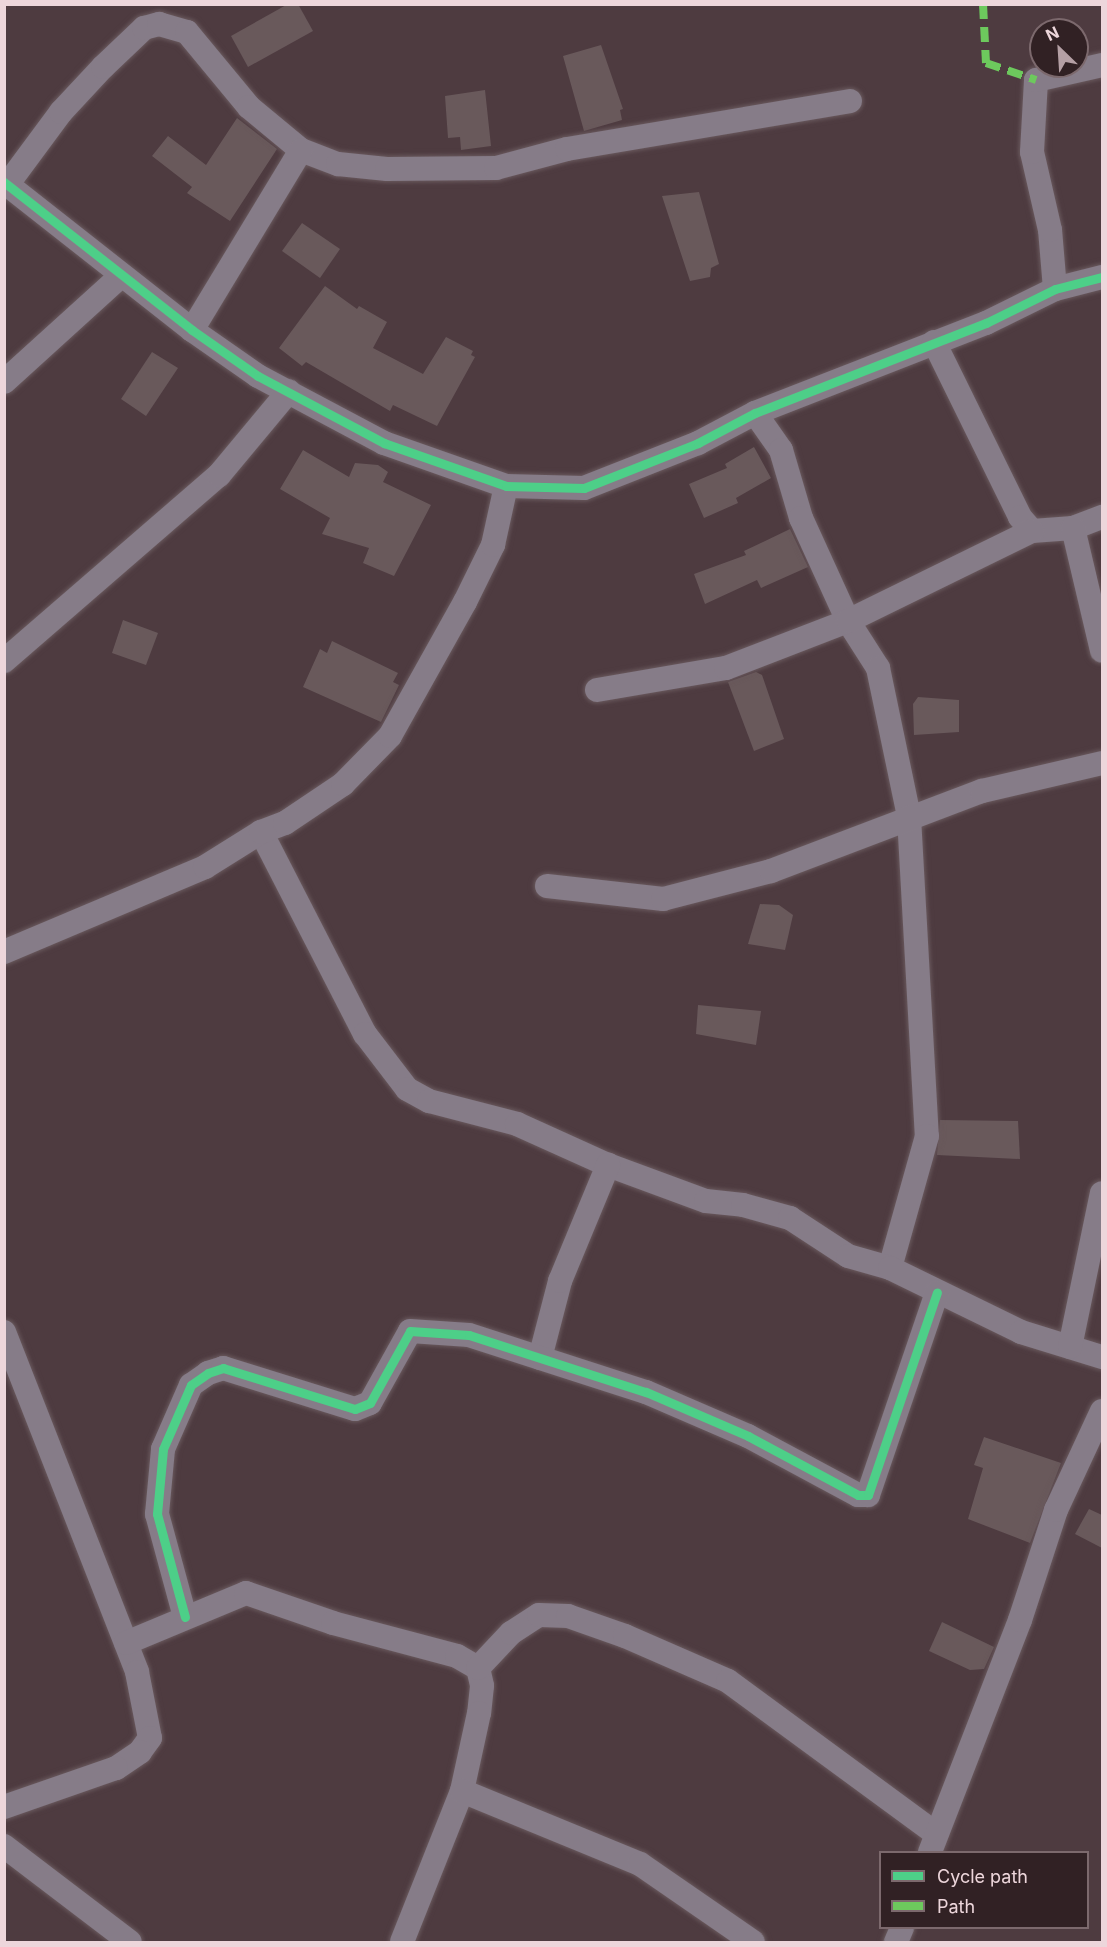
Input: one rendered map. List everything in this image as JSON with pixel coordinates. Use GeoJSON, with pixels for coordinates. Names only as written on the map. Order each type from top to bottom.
{"type":"FeatureCollection","features":[{"type":"Feature","properties":{"kind":"street"},"geometry":{"type":"LineString","coordinates":[[850,101],[567,149],[496,168],[387,169],[338,164],[301,150],[249,107],[187,32],[159,24],[144,28],[103,67],[61,112],[6,183],[192,330],[258,376],[384,443],[506,486],[584,488],[698,443],[755,413],[934,342],[1055,289],[1102,277]]}},
{"type":"Feature","properties":{"kind":"street"},"geometry":{"type":"LineString","coordinates":[[1055,289],[1050,230],[1032,152],[1036,80],[1102,65]]}},
{"type":"Feature","properties":{"kind":"street"},"geometry":{"type":"LineString","coordinates":[[192,330],[301,150]]}},
{"type":"Feature","properties":{"kind":"street"},"geometry":{"type":"LineString","coordinates":[[4,382],[122,275]]}},
{"type":"Feature","properties":{"kind":"street"},"geometry":{"type":"LineString","coordinates":[[934,342],[1020,517],[1032,531]]}},
{"type":"Feature","properties":{"kind":"street"},"geometry":{"type":"LineString","coordinates":[[4,661],[219,475],[290,392]]}},
{"type":"Feature","properties":{"kind":"street"},"geometry":{"type":"LineString","coordinates":[[755,413],[781,450],[801,518],[848,621],[878,668],[909,817],[927,1136],[891,1268]]}},
{"type":"Feature","properties":{"kind":"street"},"geometry":{"type":"LineString","coordinates":[[4,952],[205,867],[261,832],[285,823],[343,783],[390,736],[493,545],[506,486]]}},
{"type":"Feature","properties":{"kind":"street"},"geometry":{"type":"LineString","coordinates":[[597,690],[726,668],[848,621],[1032,531],[1073,528],[1102,517]]}},
{"type":"Feature","properties":{"kind":"street"},"geometry":{"type":"LineString","coordinates":[[1073,528],[1102,651]]}},
{"type":"Feature","properties":{"kind":"street"},"geometry":{"type":"LineString","coordinates":[[547,886],[663,899],[771,872],[909,817],[982,791],[1102,763]]}},
{"type":"Feature","properties":{"kind":"street"},"geometry":{"type":"LineString","coordinates":[[261,832],[306,926],[365,1034],[407,1089],[429,1101],[518,1124],[608,1165],[706,1201],[743,1205],[790,1218],[848,1256],[891,1268],[1021,1332],[1102,1357]]}},
{"type":"Feature","properties":{"kind":"street"},"geometry":{"type":"LineString","coordinates":[[540,1358],[560,1281],[608,1165]]}},
{"type":"Feature","properties":{"kind":"street"},"geometry":{"type":"LineString","coordinates":[[1070,1347],[1102,1193]]}},
{"type":"Feature","properties":{"kind":"street"},"geometry":{"type":"LineString","coordinates":[[185,1617],[157,1514],[163,1449],[191,1384],[223,1368],[356,1409],[370,1403],[410,1331],[469,1335],[646,1392],[748,1436],[858,1495],[868,1495],[937,1292]]}},
{"type":"Feature","properties":{"kind":"street"},"geometry":{"type":"LineString","coordinates":[[4,1332],[126,1643],[146,1701],[150,1737],[140,1752],[106,1772],[4,1807]]}},
{"type":"Feature","properties":{"kind":"street"},"geometry":{"type":"LineString","coordinates":[[478,1668],[511,1633],[539,1616],[568,1616],[625,1636],[728,1681],[932,1843],[1020,1620],[1056,1510],[1102,1411]]}},
{"type":"Feature","properties":{"kind":"street"},"geometry":{"type":"LineString","coordinates":[[126,1643],[231,1597],[246,1593],[261,1596],[333,1623],[457,1656],[478,1668],[482,1686],[480,1713],[462,1791],[402,1942]]}},
{"type":"Feature","properties":{"kind":"street"},"geometry":{"type":"LineString","coordinates":[[462,1791],[640,1864],[753,1942]]}},
{"type":"Feature","properties":{"kind":"street"},"geometry":{"type":"LineString","coordinates":[[4,1846],[130,1942]]}},
{"type":"Feature","properties":{"kind":"building"},"geometry":{"type":"Polygon","coordinates":[[[288,4],[298,4],[313,31],[248,67],[231,36],[288,4]]]}},
{"type":"Feature","properties":{"kind":"building"},"geometry":{"type":"Polygon","coordinates":[[[601,45],[623,109],[620,110],[622,120],[584,131],[563,56],[601,45]]]}},
{"type":"Feature","properties":{"kind":"building"},"geometry":{"type":"Polygon","coordinates":[[[485,90],[491,146],[461,150],[460,137],[448,138],[445,96],[485,90]]]}},
{"type":"Feature","properties":{"kind":"building"},"geometry":{"type":"Polygon","coordinates":[[[237,118],[277,149],[230,221],[187,193],[192,187],[152,156],[168,136],[206,165],[237,118]]]}},
{"type":"Feature","properties":{"kind":"building"},"geometry":{"type":"Polygon","coordinates":[[[699,192],[719,264],[711,268],[710,277],[690,281],[662,196],[699,192]]]}},
{"type":"Feature","properties":{"kind":"building"},"geometry":{"type":"Polygon","coordinates":[[[302,223],[340,249],[320,278],[282,251],[302,223]]]}},
{"type":"Feature","properties":{"kind":"building"},"geometry":{"type":"Polygon","coordinates":[[[325,286],[357,309],[359,306],[387,322],[373,348],[423,374],[446,337],[473,351],[471,355],[475,357],[437,426],[393,405],[390,411],[306,362],[302,366],[279,348],[325,286]]]}},
{"type":"Feature","properties":{"kind":"building"},"geometry":{"type":"Polygon","coordinates":[[[152,352],[178,368],[146,416],[121,399],[152,352]]]}},
{"type":"Feature","properties":{"kind":"building"},"geometry":{"type":"Polygon","coordinates":[[[754,447],[771,478],[736,498],[738,503],[704,518],[689,484],[727,468],[725,464],[754,447]]]}},
{"type":"Feature","properties":{"kind":"building"},"geometry":{"type":"Polygon","coordinates":[[[303,450],[349,477],[355,463],[378,465],[388,472],[383,482],[431,505],[394,576],[363,563],[369,548],[322,534],[330,518],[280,489],[303,450]]]}},
{"type":"Feature","properties":{"kind":"building"},"geometry":{"type":"Polygon","coordinates":[[[790,529],[808,567],[761,588],[757,580],[705,604],[694,574],[746,555],[744,551],[790,529]]]}},
{"type":"Feature","properties":{"kind":"building"},"geometry":{"type":"Polygon","coordinates":[[[123,620],[158,633],[146,665],[112,653],[123,620]]]}},
{"type":"Feature","properties":{"kind":"building"},"geometry":{"type":"Polygon","coordinates":[[[332,641],[398,673],[393,682],[399,685],[381,722],[303,687],[320,649],[327,653],[332,641]]]}},
{"type":"Feature","properties":{"kind":"building"},"geometry":{"type":"Polygon","coordinates":[[[756,672],[762,675],[784,739],[754,751],[728,682],[756,672]]]}},
{"type":"Feature","properties":{"kind":"building"},"geometry":{"type":"Polygon","coordinates":[[[918,697],[959,700],[959,732],[914,735],[913,704],[918,697]]]}},
{"type":"Feature","properties":{"kind":"building"},"geometry":{"type":"Polygon","coordinates":[[[760,904],[779,905],[793,915],[785,950],[748,944],[760,904]]]}},
{"type":"Feature","properties":{"kind":"building"},"geometry":{"type":"Polygon","coordinates":[[[698,1005],[761,1011],[756,1045],[696,1034],[698,1005]]]}},
{"type":"Feature","properties":{"kind":"building"},"geometry":{"type":"Polygon","coordinates":[[[940,1120],[1018,1121],[1020,1159],[937,1155],[940,1120]]]}},
{"type":"Feature","properties":{"kind":"building"},"geometry":{"type":"Polygon","coordinates":[[[984,1437],[1061,1463],[1030,1543],[968,1519],[983,1468],[974,1465],[984,1437]]]}},
{"type":"Feature","properties":{"kind":"building"},"geometry":{"type":"Polygon","coordinates":[[[1089,1509],[1102,1515],[1102,1548],[1075,1534],[1089,1509]]]}},
{"type":"Feature","properties":{"kind":"building"},"geometry":{"type":"Polygon","coordinates":[[[942,1622],[994,1647],[984,1669],[970,1670],[929,1651],[942,1622]]]}},
{"type":"Feature","properties":{"kind":"marked path"},"geometry":{"type":"LineString","coordinates":[[983,4],[986,63],[1036,80]]}},
{"type":"Feature","properties":{"kind":"cycle path"},"geometry":{"type":"LineString","coordinates":[[4,182],[192,330],[258,376],[384,443],[506,486],[584,488],[698,443],[755,413],[986,323],[1055,289],[1102,277]]}},
{"type":"Feature","properties":{"kind":"cycle path"},"geometry":{"type":"LineString","coordinates":[[185,1617],[157,1514],[163,1449],[191,1385],[208,1373],[223,1368],[355,1409],[370,1403],[410,1331],[469,1335],[646,1392],[748,1436],[858,1495],[868,1495],[937,1292]]}}]}
